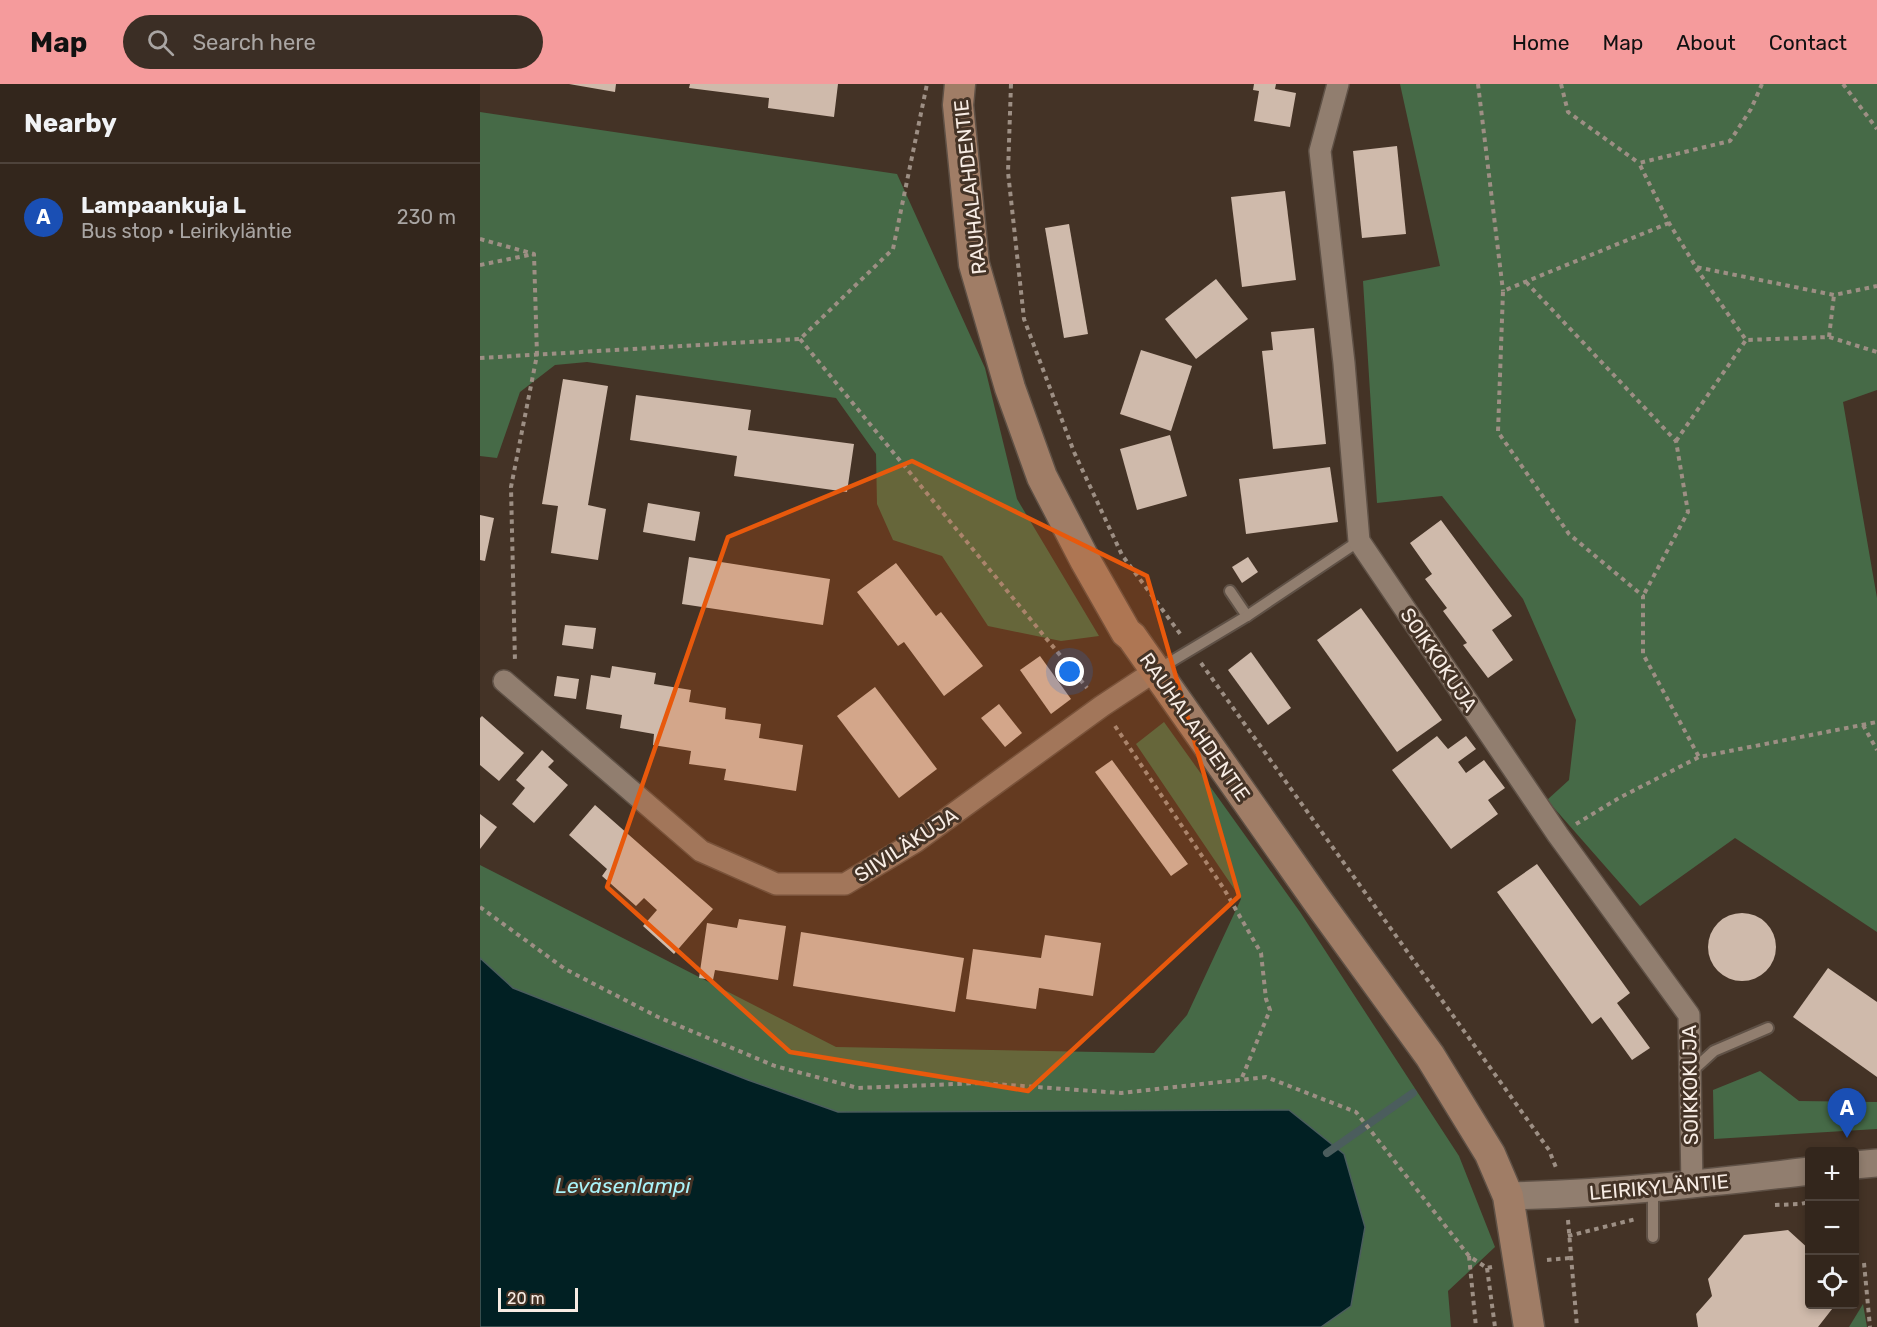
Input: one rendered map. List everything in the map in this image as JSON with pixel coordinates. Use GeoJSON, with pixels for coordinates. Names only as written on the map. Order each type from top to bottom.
{"type":"FeatureCollection","features":[{"type":"Feature","properties":{"kind":"main road","name":"RAUHALAHDENTIE"},"geometry":{"type":"LineString","coordinates":[[960,84],[958,105],[974,264],[1010,388],[1042,477],[1084,560],[1120,622],[1430,1056],[1490,1154],[1508,1196],[1529,1327]]}},
{"type":"Feature","properties":{"kind":"street","name":"SOIKKOKUJA"},"geometry":{"type":"LineString","coordinates":[[1338,84],[1320,151],[1344,363],[1359,541],[1558,835],[1689,1015],[1692,1185]]}},
{"type":"Feature","properties":{"kind":"street","name":"SIIVILÄKUJA"},"geometry":{"type":"LineString","coordinates":[[509,672],[701,851],[776,884],[845,884],[915,842],[1102,706],[1155,671]]}},
{"type":"Feature","properties":{"kind":"street"},"geometry":{"type":"LineString","coordinates":[[1859,1164],[1877,1162]]}},
{"type":"Feature","properties":{"kind":"street","name":"LEIRIKYLÄNTIE"},"geometry":{"type":"LineString","coordinates":[[1508,1196],[1567,1195],[1692,1185],[1805,1171]]}},
{"type":"Feature","properties":{"kind":"lane"},"geometry":{"type":"LineString","coordinates":[[1155,671],[1247,616],[1359,541]]}},
{"type":"Feature","properties":{"kind":"lane"},"geometry":{"type":"LineString","coordinates":[[1230,591],[1247,616]]}},
{"type":"Feature","properties":{"kind":"lane"},"geometry":{"type":"LineString","coordinates":[[1690,1072],[1714,1051],[1768,1028]]}},
{"type":"Feature","properties":{"kind":"lane"},"geometry":{"type":"LineString","coordinates":[[1653,1188],[1653,1237]]}},
{"type":"Feature","properties":{"kind":"path"},"geometry":{"type":"LineString","coordinates":[[480,358],[800,339],[893,249],[927,84]]}},
{"type":"Feature","properties":{"kind":"path"},"geometry":{"type":"LineString","coordinates":[[1011,84],[1008,172],[1024,319],[1074,452],[1122,555],[1550,1150],[1567,1195],[1568,1236],[1577,1327]]}},
{"type":"Feature","properties":{"kind":"path"},"geometry":{"type":"LineString","coordinates":[[1478,84],[1503,291],[1498,432],[1569,534],[1643,596]]}},
{"type":"Feature","properties":{"kind":"path"},"geometry":{"type":"LineString","coordinates":[[1561,84],[1568,112],[1639,162],[1669,223],[1746,340]]}},
{"type":"Feature","properties":{"kind":"path"},"geometry":{"type":"LineString","coordinates":[[1639,162],[1730,141],[1751,109],[1762,84]]}},
{"type":"Feature","properties":{"kind":"path"},"geometry":{"type":"LineString","coordinates":[[1843,84],[1877,129]]}},
{"type":"Feature","properties":{"kind":"path"},"geometry":{"type":"LineString","coordinates":[[1503,291],[1669,223]]}},
{"type":"Feature","properties":{"kind":"path"},"geometry":{"type":"LineString","coordinates":[[480,239],[534,254]]}},
{"type":"Feature","properties":{"kind":"path"},"geometry":{"type":"LineString","coordinates":[[509,672],[511,487],[537,355],[534,254]]}},
{"type":"Feature","properties":{"kind":"path"},"geometry":{"type":"LineString","coordinates":[[480,265],[534,254]]}},
{"type":"Feature","properties":{"kind":"path"},"geometry":{"type":"LineString","coordinates":[[1696,267],[1834,295],[1877,286]]}},
{"type":"Feature","properties":{"kind":"path"},"geometry":{"type":"LineString","coordinates":[[1526,282],[1676,441],[1688,512],[1643,596],[1643,654],[1699,757]]}},
{"type":"Feature","properties":{"kind":"path"},"geometry":{"type":"LineString","coordinates":[[1828,337],[1834,295]]}},
{"type":"Feature","properties":{"kind":"path"},"geometry":{"type":"LineString","coordinates":[[1746,340],[1828,337],[1877,352]]}},
{"type":"Feature","properties":{"kind":"path"},"geometry":{"type":"LineString","coordinates":[[1676,441],[1746,340]]}},
{"type":"Feature","properties":{"kind":"path"},"geometry":{"type":"LineString","coordinates":[[1558,835],[1619,798],[1699,757],[1877,722]]}},
{"type":"Feature","properties":{"kind":"path"},"geometry":{"type":"LineString","coordinates":[[1863,725],[1877,750]]}},
{"type":"Feature","properties":{"kind":"path"},"geometry":{"type":"LineString","coordinates":[[480,906],[565,969],[658,1017],[775,1066],[858,1088],[980,1083],[1121,1093],[1266,1077],[1356,1112],[1469,1256],[1487,1268],[1495,1327]]}},
{"type":"Feature","properties":{"kind":"path"},"geometry":{"type":"LineString","coordinates":[[1469,1256],[1476,1327]]}},
{"type":"Feature","properties":{"kind":"path"},"geometry":{"type":"LineString","coordinates":[[1864,1263],[1870,1327]]}},
{"type":"Feature","properties":{"kind":"highlighted area"},"geometry":{"type":"Polygon","coordinates":[[[912,461],[1147,576],[1239,896],[1028,1091],[790,1052],[607,887],[728,537],[912,461]]]}},
{"type":"Feature","properties":{"kind":"green space"},"geometry":{"type":"Polygon","coordinates":[[[1400,84],[1877,84],[1877,390],[1843,402],[1877,598],[1877,932],[1735,838],[1640,906],[1547,800],[1569,780],[1576,720],[1523,599],[1442,496],[1377,503],[1363,281],[1440,266],[1400,84]]]}},
{"type":"Feature","properties":{"kind":"green space"},"geometry":{"type":"Polygon","coordinates":[[[480,112],[897,174],[985,368],[1017,499],[1099,636],[1061,641],[988,626],[942,556],[893,540],[877,504],[876,454],[836,398],[587,362],[555,365],[520,392],[497,458],[480,456],[480,112]]]}},
{"type":"Feature","properties":{"kind":"green space"},"geometry":{"type":"Polygon","coordinates":[[[1164,722],[1300,912],[1459,1156],[1495,1247],[1448,1291],[1451,1327],[1321,1327],[1351,1306],[1289,1110],[838,1112],[748,1080],[513,988],[480,958],[480,865],[836,1047],[1154,1053],[1187,1015],[1241,899],[1136,744],[1164,722]]]}},
{"type":"Feature","properties":{"kind":"green space"},"geometry":{"type":"Polygon","coordinates":[[[1760,1071],[1799,1101],[1877,1102],[1877,1129],[1714,1139],[1713,1090],[1760,1071]]]}},
{"type":"Feature","properties":{"kind":"green space"},"geometry":{"type":"Polygon","coordinates":[[[1863,1304],[1867,1327],[1849,1327],[1863,1304]]]}},
{"type":"Feature","properties":{"kind":"water","name":"Leväsenlampi"},"geometry":{"type":"Polygon","coordinates":[[[480,958],[513,988],[748,1080],[838,1112],[1289,1110],[1344,1154],[1365,1227],[1351,1306],[1321,1327],[480,1327],[480,958]]]}},
{"type":"Feature","properties":{"kind":"building"},"geometry":{"type":"Polygon","coordinates":[[[569,84],[616,84],[615,92],[569,84]]]}},
{"type":"Feature","properties":{"kind":"building"},"geometry":{"type":"Polygon","coordinates":[[[690,84],[838,84],[834,117],[768,108],[769,98],[689,88],[690,84]]]}},
{"type":"Feature","properties":{"kind":"building"},"geometry":{"type":"Polygon","coordinates":[[[1254,84],[1276,84],[1275,89],[1296,93],[1290,127],[1254,121],[1259,91],[1253,90],[1254,84]]]}},
{"type":"Feature","properties":{"kind":"building"},"geometry":{"type":"Polygon","coordinates":[[[1397,146],[1406,234],[1362,238],[1353,151],[1397,146]]]}},
{"type":"Feature","properties":{"kind":"building"},"geometry":{"type":"Polygon","coordinates":[[[1285,191],[1296,280],[1242,287],[1231,197],[1285,191]]]}},
{"type":"Feature","properties":{"kind":"building"},"geometry":{"type":"Polygon","coordinates":[[[1069,224],[1088,334],[1064,338],[1045,228],[1069,224]]]}},
{"type":"Feature","properties":{"kind":"building"},"geometry":{"type":"Polygon","coordinates":[[[1216,279],[1248,319],[1196,359],[1165,319],[1216,279]]]}},
{"type":"Feature","properties":{"kind":"building"},"geometry":{"type":"Polygon","coordinates":[[[1314,328],[1326,444],[1273,449],[1262,351],[1273,350],[1271,332],[1314,328]]]}},
{"type":"Feature","properties":{"kind":"building"},"geometry":{"type":"Polygon","coordinates":[[[1141,350],[1192,366],[1171,431],[1120,414],[1141,350]]]}},
{"type":"Feature","properties":{"kind":"building"},"geometry":{"type":"Polygon","coordinates":[[[563,379],[608,386],[588,505],[606,509],[598,560],[551,553],[558,506],[542,504],[563,379]]]}},
{"type":"Feature","properties":{"kind":"building"},"geometry":{"type":"Polygon","coordinates":[[[636,395],[751,410],[748,430],[854,444],[847,492],[734,476],[737,456],[630,440],[636,395]]]}},
{"type":"Feature","properties":{"kind":"building"},"geometry":{"type":"Polygon","coordinates":[[[1170,435],[1187,496],[1137,510],[1120,449],[1170,435]]]}},
{"type":"Feature","properties":{"kind":"building"},"geometry":{"type":"Polygon","coordinates":[[[1330,467],[1338,522],[1246,534],[1239,479],[1330,467]]]}},
{"type":"Feature","properties":{"kind":"building"},"geometry":{"type":"Polygon","coordinates":[[[648,503],[700,512],[695,541],[643,532],[648,503]]]}},
{"type":"Feature","properties":{"kind":"building"},"geometry":{"type":"Polygon","coordinates":[[[480,515],[494,518],[485,561],[480,560],[480,515]]]}},
{"type":"Feature","properties":{"kind":"building"},"geometry":{"type":"Polygon","coordinates":[[[1441,520],[1512,616],[1492,630],[1513,660],[1488,678],[1463,645],[1467,643],[1443,611],[1447,608],[1425,579],[1432,574],[1410,543],[1441,520]]]}},
{"type":"Feature","properties":{"kind":"building"},"geometry":{"type":"Polygon","coordinates":[[[689,557],[830,579],[823,625],[682,604],[689,557]]]}},
{"type":"Feature","properties":{"kind":"building"},"geometry":{"type":"Polygon","coordinates":[[[1248,557],[1258,572],[1242,583],[1232,567],[1248,557]]]}},
{"type":"Feature","properties":{"kind":"building"},"geometry":{"type":"Polygon","coordinates":[[[896,563],[936,616],[941,612],[983,666],[944,696],[904,642],[898,646],[857,592],[896,563]]]}},
{"type":"Feature","properties":{"kind":"building"},"geometry":{"type":"Polygon","coordinates":[[[1361,608],[1442,720],[1397,752],[1317,640],[1361,608]]]}},
{"type":"Feature","properties":{"kind":"building"},"geometry":{"type":"Polygon","coordinates":[[[565,625],[596,628],[593,649],[562,645],[565,625]]]}},
{"type":"Feature","properties":{"kind":"building"},"geometry":{"type":"Polygon","coordinates":[[[1251,652],[1291,708],[1268,725],[1228,670],[1251,652]]]}},
{"type":"Feature","properties":{"kind":"building"},"geometry":{"type":"Polygon","coordinates":[[[1040,656],[1071,699],[1051,714],[1020,670],[1040,656]]]}},
{"type":"Feature","properties":{"kind":"building"},"geometry":{"type":"Polygon","coordinates":[[[612,666],[656,673],[654,684],[691,690],[689,702],[726,708],[725,719],[761,724],[759,738],[803,745],[796,791],[724,780],[726,769],[689,764],[691,751],[653,745],[654,734],[620,728],[622,715],[586,709],[591,675],[610,678],[612,666]]]}},
{"type":"Feature","properties":{"kind":"building"},"geometry":{"type":"Polygon","coordinates":[[[557,676],[579,679],[576,699],[554,696],[557,676]]]}},
{"type":"Feature","properties":{"kind":"building"},"geometry":{"type":"Polygon","coordinates":[[[875,687],[937,769],[899,798],[837,716],[875,687]]]}},
{"type":"Feature","properties":{"kind":"building"},"geometry":{"type":"Polygon","coordinates":[[[999,704],[1022,733],[1005,747],[981,718],[999,704]]]}},
{"type":"Feature","properties":{"kind":"building"},"geometry":{"type":"Polygon","coordinates":[[[482,716],[524,753],[499,781],[480,765],[480,718],[482,716]]]}},
{"type":"Feature","properties":{"kind":"building"},"geometry":{"type":"Polygon","coordinates":[[[1437,736],[1448,749],[1466,736],[1476,749],[1458,762],[1466,773],[1484,760],[1505,788],[1488,800],[1498,814],[1451,849],[1392,770],[1437,736]]]}},
{"type":"Feature","properties":{"kind":"building"},"geometry":{"type":"Polygon","coordinates":[[[542,750],[554,761],[548,767],[568,785],[534,823],[512,804],[525,788],[516,780],[542,750]]]}},
{"type":"Feature","properties":{"kind":"building"},"geometry":{"type":"Polygon","coordinates":[[[1112,760],[1188,864],[1171,876],[1095,772],[1112,760]]]}},
{"type":"Feature","properties":{"kind":"building"},"geometry":{"type":"Polygon","coordinates":[[[595,805],[713,909],[674,954],[643,926],[657,910],[644,898],[636,906],[602,876],[607,869],[569,835],[595,805]]]}},
{"type":"Feature","properties":{"kind":"building"},"geometry":{"type":"Polygon","coordinates":[[[480,814],[497,827],[480,849],[480,814]]]}},
{"type":"Feature","properties":{"kind":"building"},"geometry":{"type":"Polygon","coordinates":[[[1537,864],[1630,993],[1617,1003],[1650,1048],[1632,1060],[1601,1017],[1592,1024],[1497,892],[1537,864]]]}},
{"type":"Feature","properties":{"kind":"building"},"geometry":{"type":"Polygon","coordinates":[[[1742,913],[1755,916],[1766,923],[1773,934],[1776,947],[1773,960],[1766,971],[1755,978],[1742,981],[1729,978],[1718,971],[1711,960],[1708,947],[1711,934],[1718,923],[1729,916],[1742,913]]]}},
{"type":"Feature","properties":{"kind":"building"},"geometry":{"type":"Polygon","coordinates":[[[739,919],[786,926],[778,980],[715,970],[713,980],[699,978],[707,923],[737,928],[739,919]]]}},
{"type":"Feature","properties":{"kind":"building"},"geometry":{"type":"Polygon","coordinates":[[[801,932],[964,958],[955,1012],[793,986],[801,932]]]}},
{"type":"Feature","properties":{"kind":"building"},"geometry":{"type":"Polygon","coordinates":[[[1045,935],[1101,943],[1093,996],[1039,988],[1036,1009],[966,999],[973,949],[1041,958],[1045,935]]]}},
{"type":"Feature","properties":{"kind":"building"},"geometry":{"type":"Polygon","coordinates":[[[1828,968],[1877,1002],[1877,1077],[1793,1017],[1828,968]]]}},
{"type":"Feature","properties":{"kind":"building"},"geometry":{"type":"Polygon","coordinates":[[[1788,1230],[1805,1245],[1805,1309],[1832,1309],[1818,1327],[1698,1327],[1696,1314],[1712,1296],[1708,1279],[1744,1235],[1788,1230]]]}},
{"type":"Feature","properties":{"kind":"waterway"},"geometry":{"type":"LineString","coordinates":[[1327,1153],[1413,1093]]}},
{"type":"Feature","properties":{"kind":"place","name":"Lampaankuja L"},"geometry":{"type":"Point","coordinates":[1847,1138]}}]}
